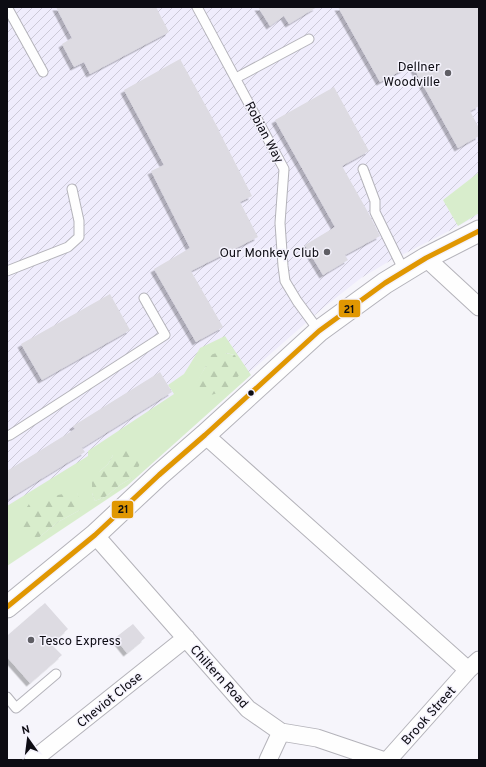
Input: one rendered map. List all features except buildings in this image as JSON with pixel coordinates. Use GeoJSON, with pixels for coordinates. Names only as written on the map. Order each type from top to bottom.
{"type":"FeatureCollection","features":[{"type":"Feature","properties":{"kind":"street"},"geometry":{"type":"LineString","coordinates":[[8,605],[95,535],[159,475],[319,331],[404,271],[479,231]]}},
{"type":"Feature","properties":{"kind":"street"},"geometry":{"type":"LineString","coordinates":[[426,258],[479,307]]}},
{"type":"Feature","properties":{"kind":"street","name":"Brook Street"},"geometry":{"type":"LineString","coordinates":[[205,435],[473,665],[388,760]]}},
{"type":"Feature","properties":{"kind":"street","name":"Chiltern Road"},"geometry":{"type":"LineString","coordinates":[[95,535],[248,709],[281,732],[317,738],[382,760]]}},
{"type":"Feature","properties":{"kind":"street","name":"Cheviot Close"},"geometry":{"type":"LineString","coordinates":[[33,760],[186,638]]}},
{"type":"Feature","properties":{"kind":"street"},"geometry":{"type":"LineString","coordinates":[[268,760],[281,732]]}},
{"type":"Feature","properties":{"kind":"lane"},"geometry":{"type":"LineString","coordinates":[[7,7],[43,72]]}},
{"type":"Feature","properties":{"kind":"lane","name":"Robian Way"},"geometry":{"type":"LineString","coordinates":[[197,7],[284,169],[280,223],[285,280],[297,301],[319,331]]}},
{"type":"Feature","properties":{"kind":"lane"},"geometry":{"type":"LineString","coordinates":[[236,78],[310,39]]}},
{"type":"Feature","properties":{"kind":"lane"},"geometry":{"type":"LineString","coordinates":[[363,169],[375,201],[375,212],[404,271]]}},
{"type":"Feature","properties":{"kind":"lane"},"geometry":{"type":"LineString","coordinates":[[7,272],[68,247],[79,237],[79,221],[72,189]]}},
{"type":"Feature","properties":{"kind":"lane"},"geometry":{"type":"LineString","coordinates":[[7,436],[164,335],[144,298]]}},
{"type":"Feature","properties":{"kind":"lane"},"geometry":{"type":"LineString","coordinates":[[7,697],[16,708],[56,674]]}},
{"type":"Feature","properties":{"kind":"shaded area"},"geometry":{"type":"Polygon","coordinates":[[[7,7],[479,7],[479,215],[388,262],[361,278],[323,308],[253,369],[133,480],[7,565],[7,7]]]}},
{"type":"Feature","properties":{"kind":"green space"},"geometry":{"type":"Polygon","coordinates":[[[478,173],[479,213],[458,226],[443,200],[478,173]]]}},
{"type":"Feature","properties":{"kind":"green space"},"geometry":{"type":"Polygon","coordinates":[[[225,336],[251,375],[127,486],[7,566],[7,506],[88,456],[88,451],[174,394],[168,385],[184,374],[200,348],[225,336]],[[216,353],[206,366],[195,386],[235,355],[216,353]],[[113,455],[108,464],[100,471],[92,493],[95,501],[105,497],[132,478],[113,455]],[[77,493],[37,539],[58,522],[80,510],[77,493]]]}},
{"type":"Feature","properties":{"kind":"green space"},"geometry":{"type":"Polygon","coordinates":[[[216,353],[235,355],[240,367],[240,374],[232,384],[222,392],[207,396],[200,393],[194,386],[206,366],[208,356],[216,353]]]}},
{"type":"Feature","properties":{"kind":"green space"},"geometry":{"type":"Polygon","coordinates":[[[130,448],[139,456],[140,464],[132,478],[105,497],[95,501],[92,493],[92,478],[108,464],[113,455],[130,448]]]}},
{"type":"Feature","properties":{"kind":"green space"},"geometry":{"type":"Polygon","coordinates":[[[68,493],[77,493],[81,501],[80,510],[58,522],[37,539],[27,540],[20,530],[20,517],[29,504],[48,497],[68,493]]]}},
{"type":"Feature","properties":{"kind":"transit line","name":"21"},"geometry":{"type":"LineString","coordinates":[[7,607],[95,535],[159,475],[319,331],[385,283],[426,258],[479,231]]}},
{"type":"Feature","properties":{"kind":"place","name":"Dellner Woodville"},"geometry":{"type":"Point","coordinates":[448,73]}},
{"type":"Feature","properties":{"kind":"place","name":"Our Monkey Club"},"geometry":{"type":"Point","coordinates":[327,252]}},
{"type":"Feature","properties":{"kind":"place","name":"Tesco Express"},"geometry":{"type":"Point","coordinates":[31,640]}}]}
